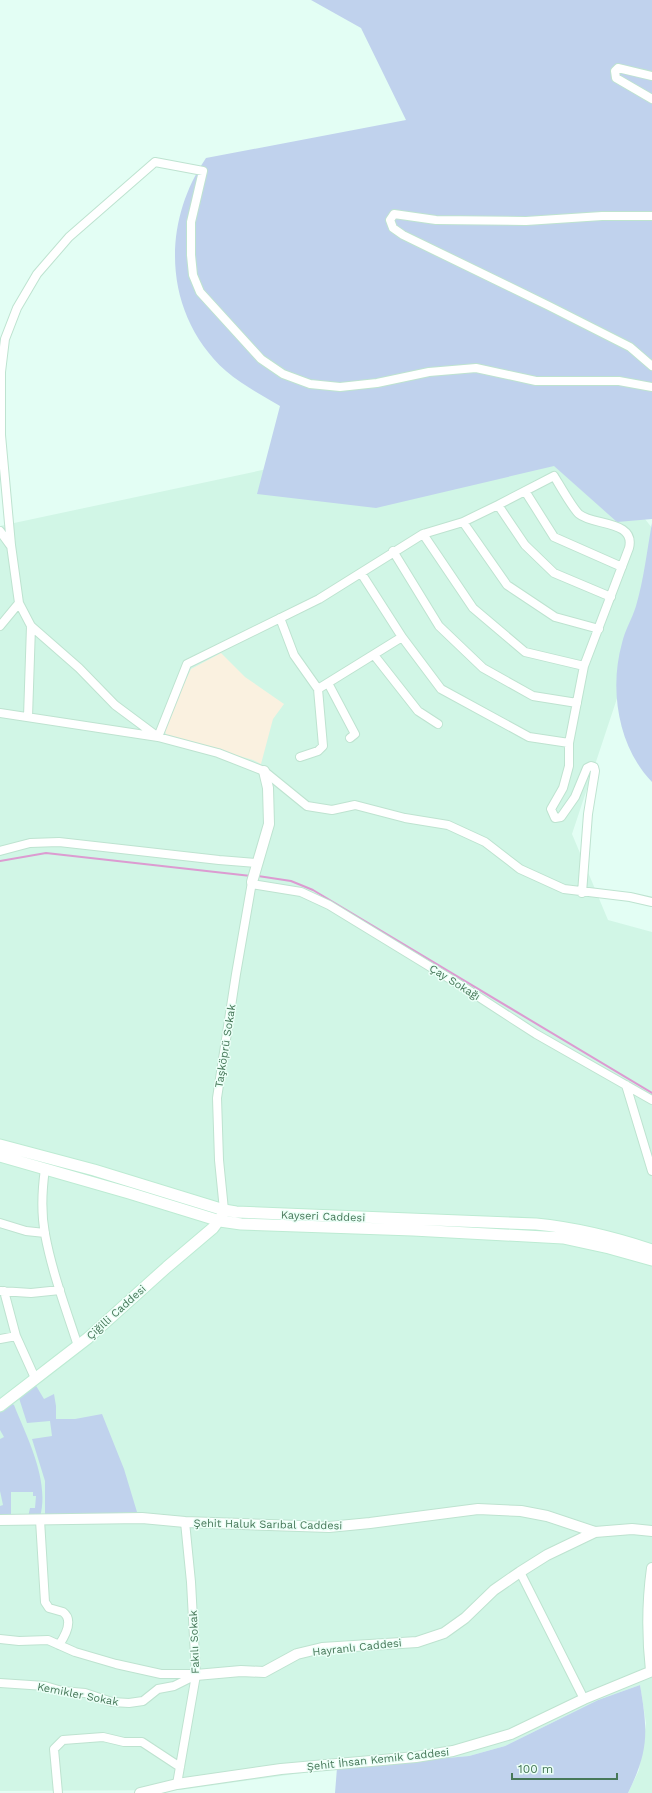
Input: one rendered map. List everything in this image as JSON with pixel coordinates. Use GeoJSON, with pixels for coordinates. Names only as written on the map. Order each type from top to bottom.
{"type":"FeatureCollection","features":[{"type":"Feature","properties":{"kind":"main road","name":"Kayseri Caddesi"},"geometry":{"type":"LineString","coordinates":[[0,1145],[94,1170],[224,1210],[243,1214],[414,1219],[557,1226],[613,1237],[652,1250]]}},
{"type":"Feature","properties":{"kind":"main road","name":"Kayseri Caddesi"},"geometry":{"type":"LineString","coordinates":[[0,1156],[129,1192],[220,1221],[241,1224],[413,1230],[563,1238],[652,1260]]}},
{"type":"Feature","properties":{"kind":"main road","name":"Çiğilli Caddesi"},"geometry":{"type":"LineString","coordinates":[[0,1406],[34,1378],[78,1346],[220,1221],[224,1210]]}},
{"type":"Feature","properties":{"kind":"street"},"geometry":{"type":"LineString","coordinates":[[652,76],[618,68],[614,75],[616,78],[652,99]]}},
{"type":"Feature","properties":{"kind":"street"},"geometry":{"type":"LineString","coordinates":[[158,737],[115,705],[80,668],[31,626],[19,603],[11,545],[1,435],[1,372],[5,339],[18,308],[37,274],[69,237],[155,162],[203,170],[191,222],[190,256],[193,275],[200,292],[261,359],[282,374],[310,384],[340,387],[376,383],[429,372],[476,368],[536,381],[619,381],[652,387]]}},
{"type":"Feature","properties":{"kind":"street"},"geometry":{"type":"LineString","coordinates":[[652,216],[602,216],[526,221],[436,220],[394,214],[390,220],[393,228],[403,235],[630,347],[652,366]]}},
{"type":"Feature","properties":{"kind":"street"},"geometry":{"type":"LineString","coordinates":[[158,737],[188,664],[319,599],[393,551],[423,534],[463,522],[554,476],[580,514],[625,530],[630,538],[630,543],[622,567],[584,666],[568,743],[569,766],[562,788],[552,806],[552,813],[554,817],[559,819],[576,797],[587,768],[591,766],[595,770],[588,814],[582,892]]}},
{"type":"Feature","properties":{"kind":"street"},"geometry":{"type":"LineString","coordinates":[[525,491],[554,537],[622,567]]}},
{"type":"Feature","properties":{"kind":"street"},"geometry":{"type":"LineString","coordinates":[[498,505],[525,545],[554,573],[610,597]]}},
{"type":"Feature","properties":{"kind":"street"},"geometry":{"type":"LineString","coordinates":[[463,522],[507,585],[555,617],[598,629]]}},
{"type":"Feature","properties":{"kind":"street"},"geometry":{"type":"LineString","coordinates":[[0,531],[11,545]]}},
{"type":"Feature","properties":{"kind":"street"},"geometry":{"type":"LineString","coordinates":[[423,534],[473,608],[525,652],[584,666]]}},
{"type":"Feature","properties":{"kind":"street"},"geometry":{"type":"LineString","coordinates":[[393,551],[439,626],[482,668],[533,696],[577,703]]}},
{"type":"Feature","properties":{"kind":"street"},"geometry":{"type":"LineString","coordinates":[[361,573],[402,638],[441,689],[529,738],[568,743]]}},
{"type":"Feature","properties":{"kind":"street"},"geometry":{"type":"LineString","coordinates":[[0,626],[19,603]]}},
{"type":"Feature","properties":{"kind":"street"},"geometry":{"type":"LineString","coordinates":[[280,618],[294,655],[318,689],[322,746],[318,751],[300,757]]}},
{"type":"Feature","properties":{"kind":"street"},"geometry":{"type":"LineString","coordinates":[[28,717],[31,626]]}},
{"type":"Feature","properties":{"kind":"street"},"geometry":{"type":"LineString","coordinates":[[318,689],[402,638]]}},
{"type":"Feature","properties":{"kind":"street"},"geometry":{"type":"LineString","coordinates":[[374,655],[418,711],[438,724]]}},
{"type":"Feature","properties":{"kind":"street"},"geometry":{"type":"LineString","coordinates":[[328,683],[355,734],[350,738]]}},
{"type":"Feature","properties":{"kind":"street"},"geometry":{"type":"LineString","coordinates":[[0,713],[158,737],[218,753],[264,771],[307,806],[332,810],[355,805],[405,818],[448,825],[485,842],[520,869],[564,889],[630,897],[652,902]]}},
{"type":"Feature","properties":{"kind":"street"},"geometry":{"type":"LineString","coordinates":[[252,883],[269,824],[268,788],[264,771]]}},
{"type":"Feature","properties":{"kind":"street"},"geometry":{"type":"LineString","coordinates":[[0,851],[30,844],[59,842],[257,863]]}},
{"type":"Feature","properties":{"kind":"street","name":"Çay Sokağı"},"geometry":{"type":"LineString","coordinates":[[252,883],[301,892],[329,905],[536,1034],[652,1100]]}},
{"type":"Feature","properties":{"kind":"street","name":"Taşköprü Sokak"},"geometry":{"type":"LineString","coordinates":[[224,1210],[219,1160],[217,1098],[252,883]]}},
{"type":"Feature","properties":{"kind":"street"},"geometry":{"type":"LineString","coordinates":[[626,1085],[652,1171]]}},
{"type":"Feature","properties":{"kind":"street"},"geometry":{"type":"LineString","coordinates":[[45,1169],[43,1203],[45,1234],[60,1290],[78,1346]]}},
{"type":"Feature","properties":{"kind":"street"},"geometry":{"type":"LineString","coordinates":[[0,1223],[26,1231],[45,1234]]}},
{"type":"Feature","properties":{"kind":"street"},"geometry":{"type":"LineString","coordinates":[[34,1378],[16,1336],[2,1291],[31,1293],[60,1290]]}},
{"type":"Feature","properties":{"kind":"street"},"geometry":{"type":"LineString","coordinates":[[0,1339],[16,1336]]}},
{"type":"Feature","properties":{"kind":"street","name":"Şehit Haluk Sarıbal Caddesi"},"geometry":{"type":"LineString","coordinates":[[0,1520],[142,1518],[185,1522],[329,1527],[478,1509],[521,1512],[547,1516],[595,1532],[632,1529],[652,1531]]}},
{"type":"Feature","properties":{"kind":"street"},"geometry":{"type":"LineString","coordinates":[[40,1520],[45,1602],[49,1608],[63,1612],[68,1619],[67,1630],[59,1645]]}},
{"type":"Feature","properties":{"kind":"street","name":"Fakılı Sokak"},"geometry":{"type":"LineString","coordinates":[[177,1784],[196,1674],[191,1582],[185,1522]]}},
{"type":"Feature","properties":{"kind":"street","name":"Hayranlı Caddesi"},"geometry":{"type":"LineString","coordinates":[[0,1639],[19,1641],[48,1640],[75,1652],[116,1664],[161,1674],[196,1674],[241,1671],[264,1672],[297,1654],[322,1648],[417,1642],[444,1633],[465,1618],[494,1590],[520,1572],[547,1555],[595,1532]]}},
{"type":"Feature","properties":{"kind":"street"},"geometry":{"type":"LineString","coordinates":[[652,1568],[648,1594],[647,1631],[652,1673]]}},
{"type":"Feature","properties":{"kind":"street"},"geometry":{"type":"LineString","coordinates":[[520,1572],[584,1699]]}},
{"type":"Feature","properties":{"kind":"street","name":"Şehit İhsan Kemik Caddesi"},"geometry":{"type":"LineString","coordinates":[[140,1793],[177,1784],[281,1769],[416,1757],[453,1751],[511,1734],[584,1699],[652,1673]]}},
{"type":"Feature","properties":{"kind":"street","name":"Kemikler Sokak"},"geometry":{"type":"LineString","coordinates":[[0,1682],[45,1686],[62,1691],[86,1693],[112,1702],[129,1703],[143,1701],[158,1689],[174,1686],[196,1674]]}},
{"type":"Feature","properties":{"kind":"street"},"geometry":{"type":"LineString","coordinates":[[58,1793],[54,1749],[63,1740],[103,1737],[124,1742],[142,1742],[180,1767]]}},
{"type":"Feature","properties":{"kind":"shaded area"},"geometry":{"type":"Polygon","coordinates":[[[311,0],[652,0],[652,519],[617,522],[554,466],[376,508],[257,494],[280,406],[232,376],[205,349],[190,324],[180,297],[176,269],[176,240],[181,212],[191,184],[206,158],[406,120],[361,28],[311,0]]]}},
{"type":"Feature","properties":{"kind":"shaded area"},"geometry":{"type":"Polygon","coordinates":[[[564,415],[652,528],[652,593],[572,834],[608,920],[652,932],[652,1793],[628,1793],[639,1770],[646,1723],[640,1685],[598,1700],[505,1746],[469,1756],[337,1768],[180,1790],[0,1791],[0,526],[286,465],[564,415]]]}},
{"type":"Feature","properties":{"kind":"shaded area"},"geometry":{"type":"Polygon","coordinates":[[[652,523],[652,782],[640,768],[624,735],[619,717],[616,679],[622,643],[636,606],[641,585],[652,523]]]}},
{"type":"Feature","properties":{"kind":"shaded area"},"geometry":{"type":"Polygon","coordinates":[[[221,653],[245,677],[284,704],[273,719],[261,764],[253,760],[166,735],[164,726],[191,669],[221,653]]]}},
{"type":"Feature","properties":{"kind":"shaded area"},"geometry":{"type":"Polygon","coordinates":[[[35,1384],[44,1399],[54,1394],[56,1419],[75,1419],[102,1414],[124,1469],[137,1512],[45,1516],[45,1481],[32,1439],[52,1436],[50,1421],[27,1423],[18,1395],[35,1384]]]}},
{"type":"Feature","properties":{"kind":"shaded area"},"geometry":{"type":"Polygon","coordinates":[[[11,1403],[14,1405],[31,1445],[40,1474],[42,1503],[40,1517],[28,1517],[30,1508],[35,1508],[36,1496],[33,1496],[33,1492],[11,1492],[11,1516],[0,1516],[0,1506],[3,1505],[0,1491],[0,1439],[4,1437],[0,1430],[0,1411],[11,1403]]]}},
{"type":"Feature","properties":{"kind":"shaded area"},"geometry":{"type":"Polygon","coordinates":[[[640,1685],[645,1740],[640,1765],[628,1793],[335,1793],[337,1768],[469,1756],[505,1746],[598,1700],[640,1685]]]}},
{"type":"Feature","properties":{"kind":"waterway"},"geometry":{"type":"LineString","coordinates":[[0,861],[46,853],[251,876]]}},
{"type":"Feature","properties":{"kind":"waterway"},"geometry":{"type":"LineString","coordinates":[[258,876],[291,881],[313,890],[652,1093]]}}]}
